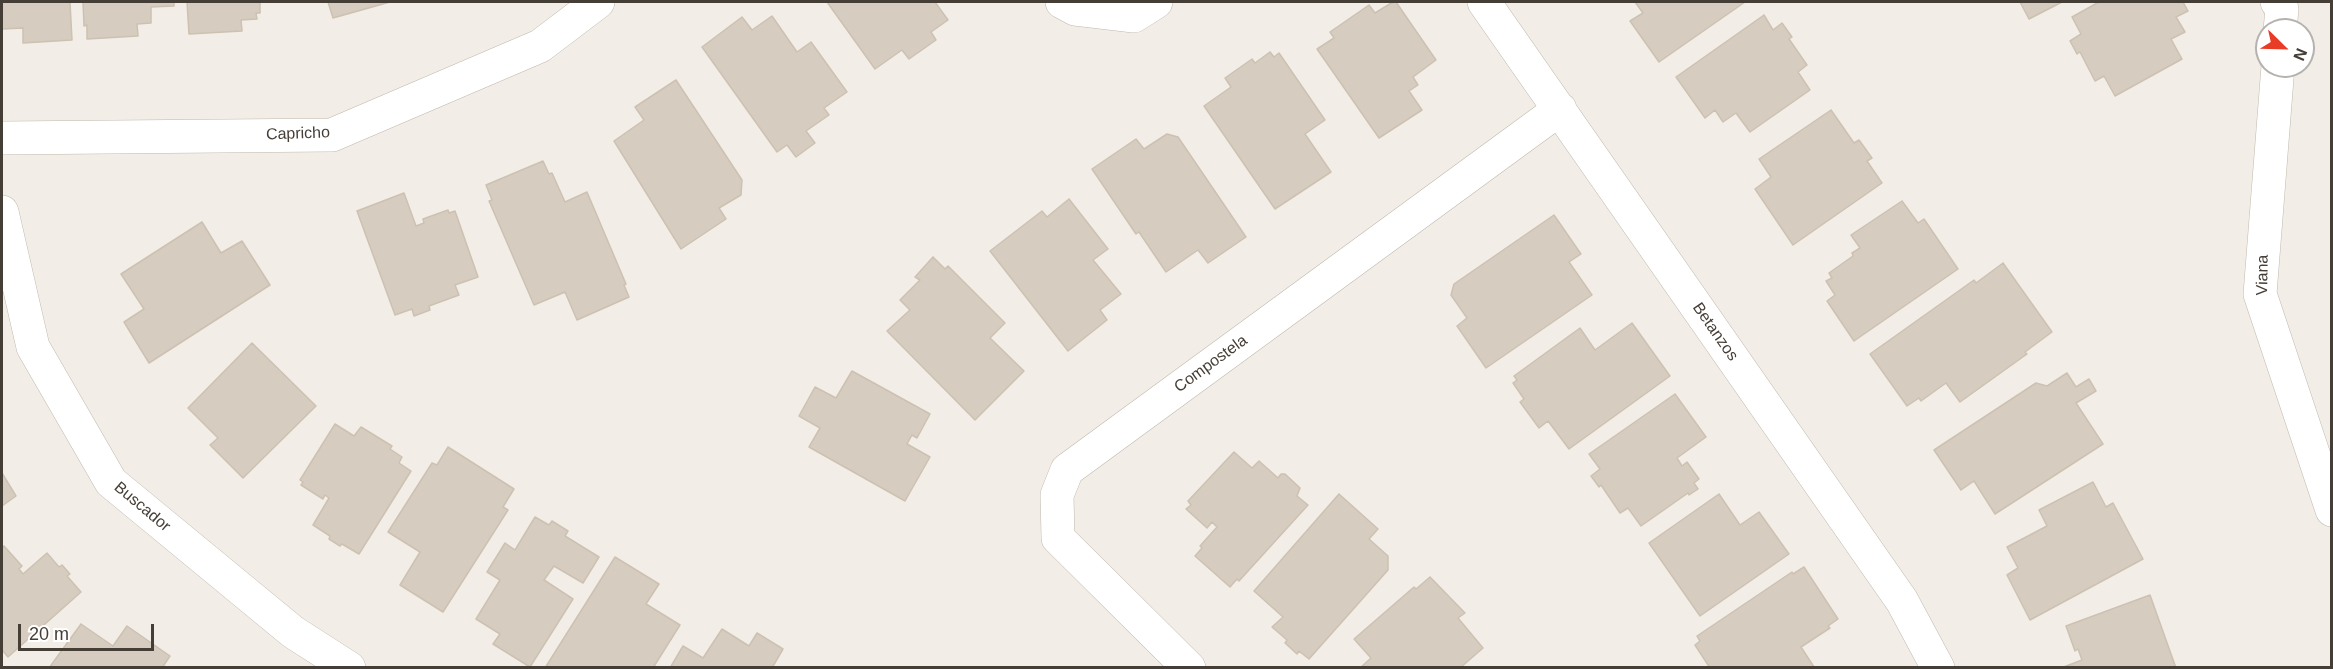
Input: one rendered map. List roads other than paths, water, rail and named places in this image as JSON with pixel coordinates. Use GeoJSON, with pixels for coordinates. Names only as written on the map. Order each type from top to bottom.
{"type":"FeatureCollection","features":[{"type":"Feature","properties":{"kind":"street","name":"Capricho"},"geometry":{"type":"LineString","coordinates":[[2,138],[332,135],[540,46],[598,2]]}},
{"type":"Feature","properties":{"kind":"street"},"geometry":{"type":"LineString","coordinates":[[1068,5],[1134,16],[1156,2]]}},
{"type":"Feature","properties":{"kind":"street","name":"Betanzos"},"geometry":{"type":"LineString","coordinates":[[1484,2],[1902,601],[1938,668]]}},
{"type":"Feature","properties":{"kind":"street"},"geometry":{"type":"LineString","coordinates":[[2277,2],[2282,9],[2281,18]]}},
{"type":"Feature","properties":{"kind":"street","name":"Viana"},"geometry":{"type":"LineString","coordinates":[[2277,78],[2260,294],[2331,510]]}},
{"type":"Feature","properties":{"kind":"street","name":"Compostela"},"geometry":{"type":"LineString","coordinates":[[1189,668],[1058,538],[1057,495],[1067,470],[1560,109]]}},
{"type":"Feature","properties":{"kind":"street","name":"Buscador"},"geometry":{"type":"LineString","coordinates":[[2,212],[33,347],[111,482],[293,632],[349,668]]}}]}
